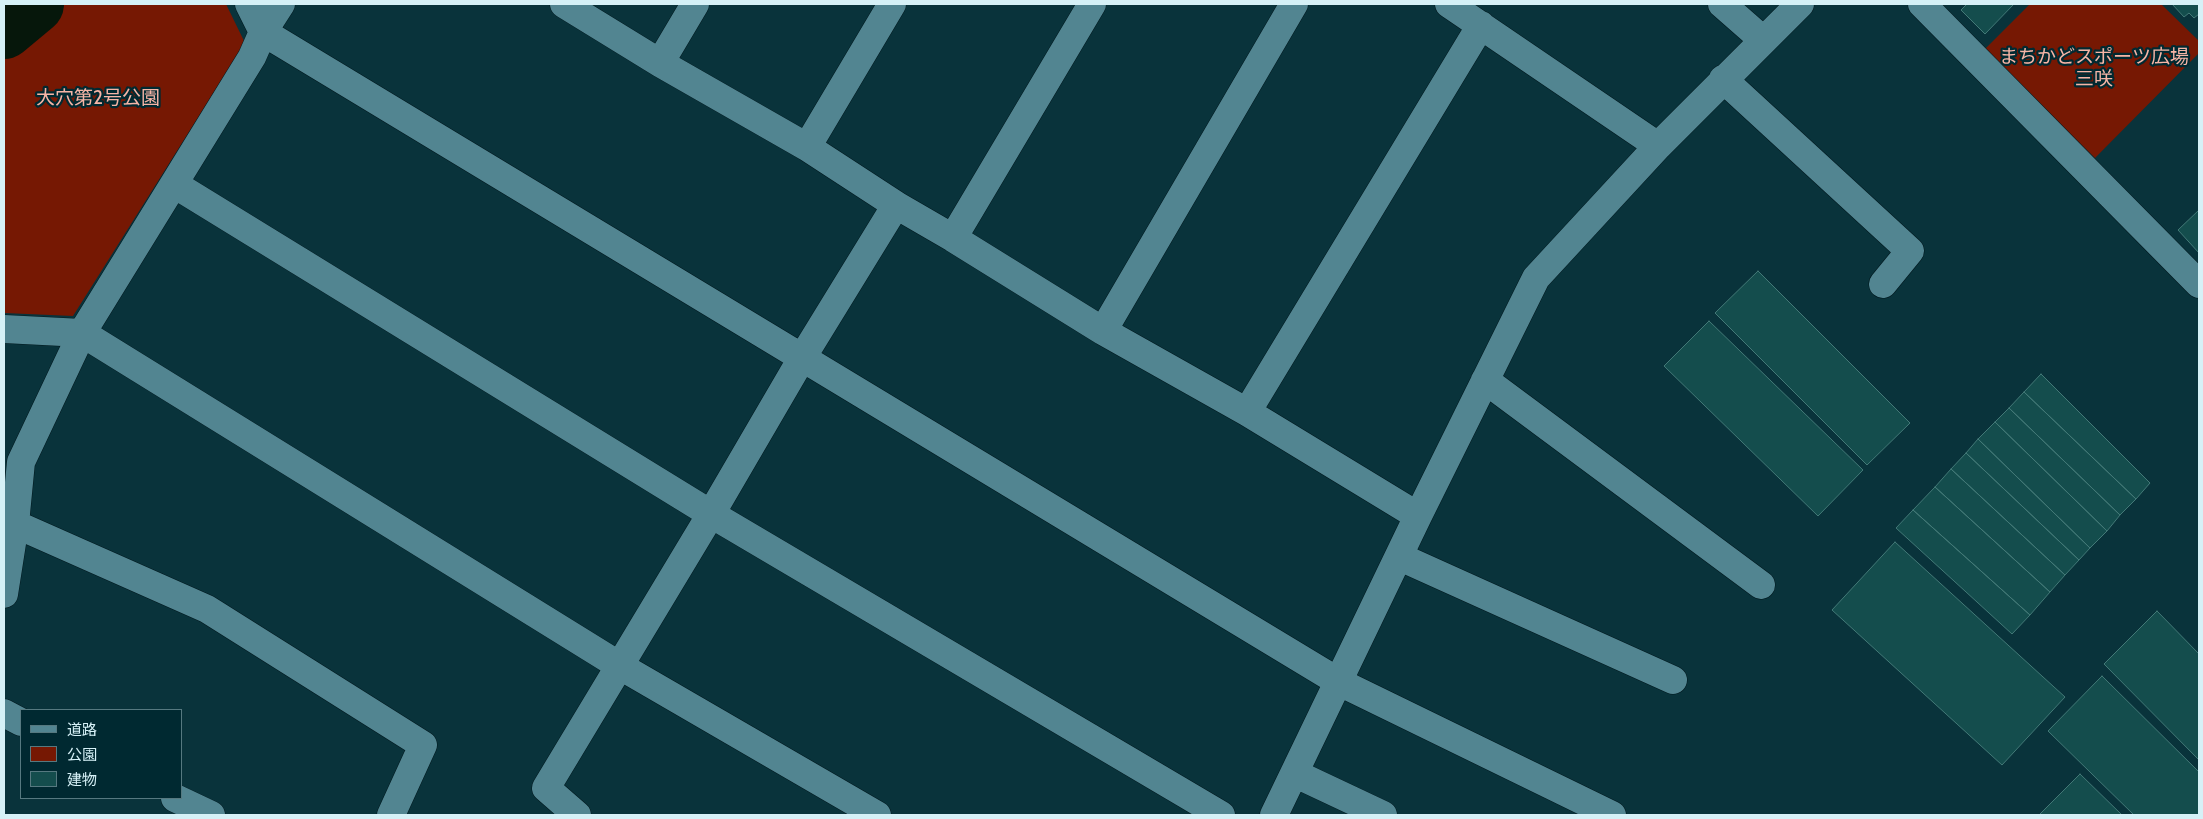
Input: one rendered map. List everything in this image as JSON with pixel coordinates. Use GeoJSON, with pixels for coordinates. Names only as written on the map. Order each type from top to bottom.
{"type":"FeatureCollection","features":[{"type":"Feature","properties":{"kind":"street"},"geometry":{"type":"LineString","coordinates":[[250,4],[263,32],[1339,682],[1612,815]]}},
{"type":"Feature","properties":{"kind":"street"},"geometry":{"type":"LineString","coordinates":[[4,594],[15,524],[21,462],[82,333],[252,57],[263,32],[281,4]]}},
{"type":"Feature","properties":{"kind":"street"},"geometry":{"type":"LineString","coordinates":[[564,4],[660,63],[807,147],[896,205],[1103,331],[1247,412],[1418,516]]}},
{"type":"Feature","properties":{"kind":"street"},"geometry":{"type":"LineString","coordinates":[[660,63],[695,4]]}},
{"type":"Feature","properties":{"kind":"street"},"geometry":{"type":"LineString","coordinates":[[807,147],[892,4]]}},
{"type":"Feature","properties":{"kind":"street"},"geometry":{"type":"LineString","coordinates":[[953,238],[1092,4]]}},
{"type":"Feature","properties":{"kind":"street"},"geometry":{"type":"LineString","coordinates":[[1103,331],[1294,4]]}},
{"type":"Feature","properties":{"kind":"street"},"geometry":{"type":"LineString","coordinates":[[1449,4],[1658,146]]}},
{"type":"Feature","properties":{"kind":"street"},"geometry":{"type":"LineString","coordinates":[[1722,4],[1763,40]]}},
{"type":"Feature","properties":{"kind":"street"},"geometry":{"type":"LineString","coordinates":[[1274,815],[1296,774],[1418,516],[1536,278],[1658,146],[1800,4]]}},
{"type":"Feature","properties":{"kind":"street"},"geometry":{"type":"LineString","coordinates":[[1922,4],[2199,284]]}},
{"type":"Feature","properties":{"kind":"street"},"geometry":{"type":"LineString","coordinates":[[1247,412],[1481,25]]}},
{"type":"Feature","properties":{"kind":"street"},"geometry":{"type":"LineString","coordinates":[[1723,80],[1910,251],[1882,284]]}},
{"type":"Feature","properties":{"kind":"street"},"geometry":{"type":"LineString","coordinates":[[174,184],[711,514],[1221,815]]}},
{"type":"Feature","properties":{"kind":"street"},"geometry":{"type":"LineString","coordinates":[[577,815],[546,788],[711,514],[802,358],[896,205]]}},
{"type":"Feature","properties":{"kind":"street"},"geometry":{"type":"LineString","coordinates":[[4,329],[82,333],[620,666],[861,811]]}},
{"type":"Feature","properties":{"kind":"street"},"geometry":{"type":"LineString","coordinates":[[1485,380],[1761,585]]}},
{"type":"Feature","properties":{"kind":"street"},"geometry":{"type":"LineString","coordinates":[[15,524],[208,609],[423,744],[391,815]]}},
{"type":"Feature","properties":{"kind":"street"},"geometry":{"type":"LineString","coordinates":[[1400,557],[1673,680]]}},
{"type":"Feature","properties":{"kind":"street"},"geometry":{"type":"LineString","coordinates":[[4,713],[20,721]]}},
{"type":"Feature","properties":{"kind":"street"},"geometry":{"type":"LineString","coordinates":[[1296,774],[1383,815]]}},
{"type":"Feature","properties":{"kind":"street"},"geometry":{"type":"LineString","coordinates":[[177,799],[211,815]]}},
{"type":"Feature","properties":{"kind":"green space","name":"大穴第2号公園"},"geometry":{"type":"Polygon","coordinates":[[[48,4],[226,4],[245,43],[73,316],[4,313],[4,40],[48,4]]]}},
{"type":"Feature","properties":{"kind":"green space","name":"まちかどスポーツ広場 三咲"},"geometry":{"type":"Polygon","coordinates":[[[2030,4],[2161,4],[2199,41],[2199,53],[2095,158],[1984,50],[2030,4]]]}},
{"type":"Feature","properties":{"kind":"building"},"geometry":{"type":"Polygon","coordinates":[[[1967,4],[2014,4],[1985,34],[1961,10],[1967,4]]]}},
{"type":"Feature","properties":{"kind":"building"},"geometry":{"type":"Polygon","coordinates":[[[2172,4],[2199,4],[2199,14],[2194,18],[2189,13],[2184,17],[2172,4]]]}},
{"type":"Feature","properties":{"kind":"building"},"geometry":{"type":"Polygon","coordinates":[[[2199,210],[2199,253],[2178,230],[2199,210]]]}},
{"type":"Feature","properties":{"kind":"building"},"geometry":{"type":"Polygon","coordinates":[[[1758,271],[1910,423],[1867,465],[1715,313],[1758,271]]]}},
{"type":"Feature","properties":{"kind":"building"},"geometry":{"type":"Polygon","coordinates":[[[1709,321],[1863,470],[1818,516],[1664,366],[1709,321]]]}},
{"type":"Feature","properties":{"kind":"building"},"geometry":{"type":"Polygon","coordinates":[[[2041,374],[2150,483],[2136,499],[2024,392],[2041,374]]]}},
{"type":"Feature","properties":{"kind":"building"},"geometry":{"type":"Polygon","coordinates":[[[2024,392],[2136,499],[2120,515],[2009,408],[2024,392]]]}},
{"type":"Feature","properties":{"kind":"building"},"geometry":{"type":"Polygon","coordinates":[[[2009,408],[2120,515],[2107,531],[1995,422],[2009,408]]]}},
{"type":"Feature","properties":{"kind":"building"},"geometry":{"type":"Polygon","coordinates":[[[1995,422],[2107,531],[2090,548],[1978,439],[1995,422]]]}},
{"type":"Feature","properties":{"kind":"building"},"geometry":{"type":"Polygon","coordinates":[[[1978,439],[2090,548],[2079,560],[1966,453],[1978,439]]]}},
{"type":"Feature","properties":{"kind":"building"},"geometry":{"type":"Polygon","coordinates":[[[1966,453],[2079,560],[2065,575],[1951,469],[1966,453]]]}},
{"type":"Feature","properties":{"kind":"building"},"geometry":{"type":"Polygon","coordinates":[[[1951,469],[2065,575],[2050,592],[1935,487],[1951,469]]]}},
{"type":"Feature","properties":{"kind":"building"},"geometry":{"type":"Polygon","coordinates":[[[1935,487],[2050,592],[2030,615],[1913,510],[1935,487]]]}},
{"type":"Feature","properties":{"kind":"building"},"geometry":{"type":"Polygon","coordinates":[[[1913,510],[2030,615],[2012,634],[1896,528],[1913,510]]]}},
{"type":"Feature","properties":{"kind":"building"},"geometry":{"type":"Polygon","coordinates":[[[1895,542],[2065,697],[2002,765],[1832,610],[1895,542]]]}},
{"type":"Feature","properties":{"kind":"building"},"geometry":{"type":"Polygon","coordinates":[[[2157,611],[2199,654],[2199,760],[2104,664],[2157,611]]]}},
{"type":"Feature","properties":{"kind":"building"},"geometry":{"type":"Polygon","coordinates":[[[2102,676],[2199,772],[2199,815],[2134,815],[2048,731],[2102,676]]]}},
{"type":"Feature","properties":{"kind":"building"},"geometry":{"type":"Polygon","coordinates":[[[2080,774],[2122,815],[2039,815],[2080,774]]]}},
{"type":"Feature","properties":{"kind":"waterway"},"geometry":{"type":"LineString","coordinates":[[4,29],[34,4]]}}]}
